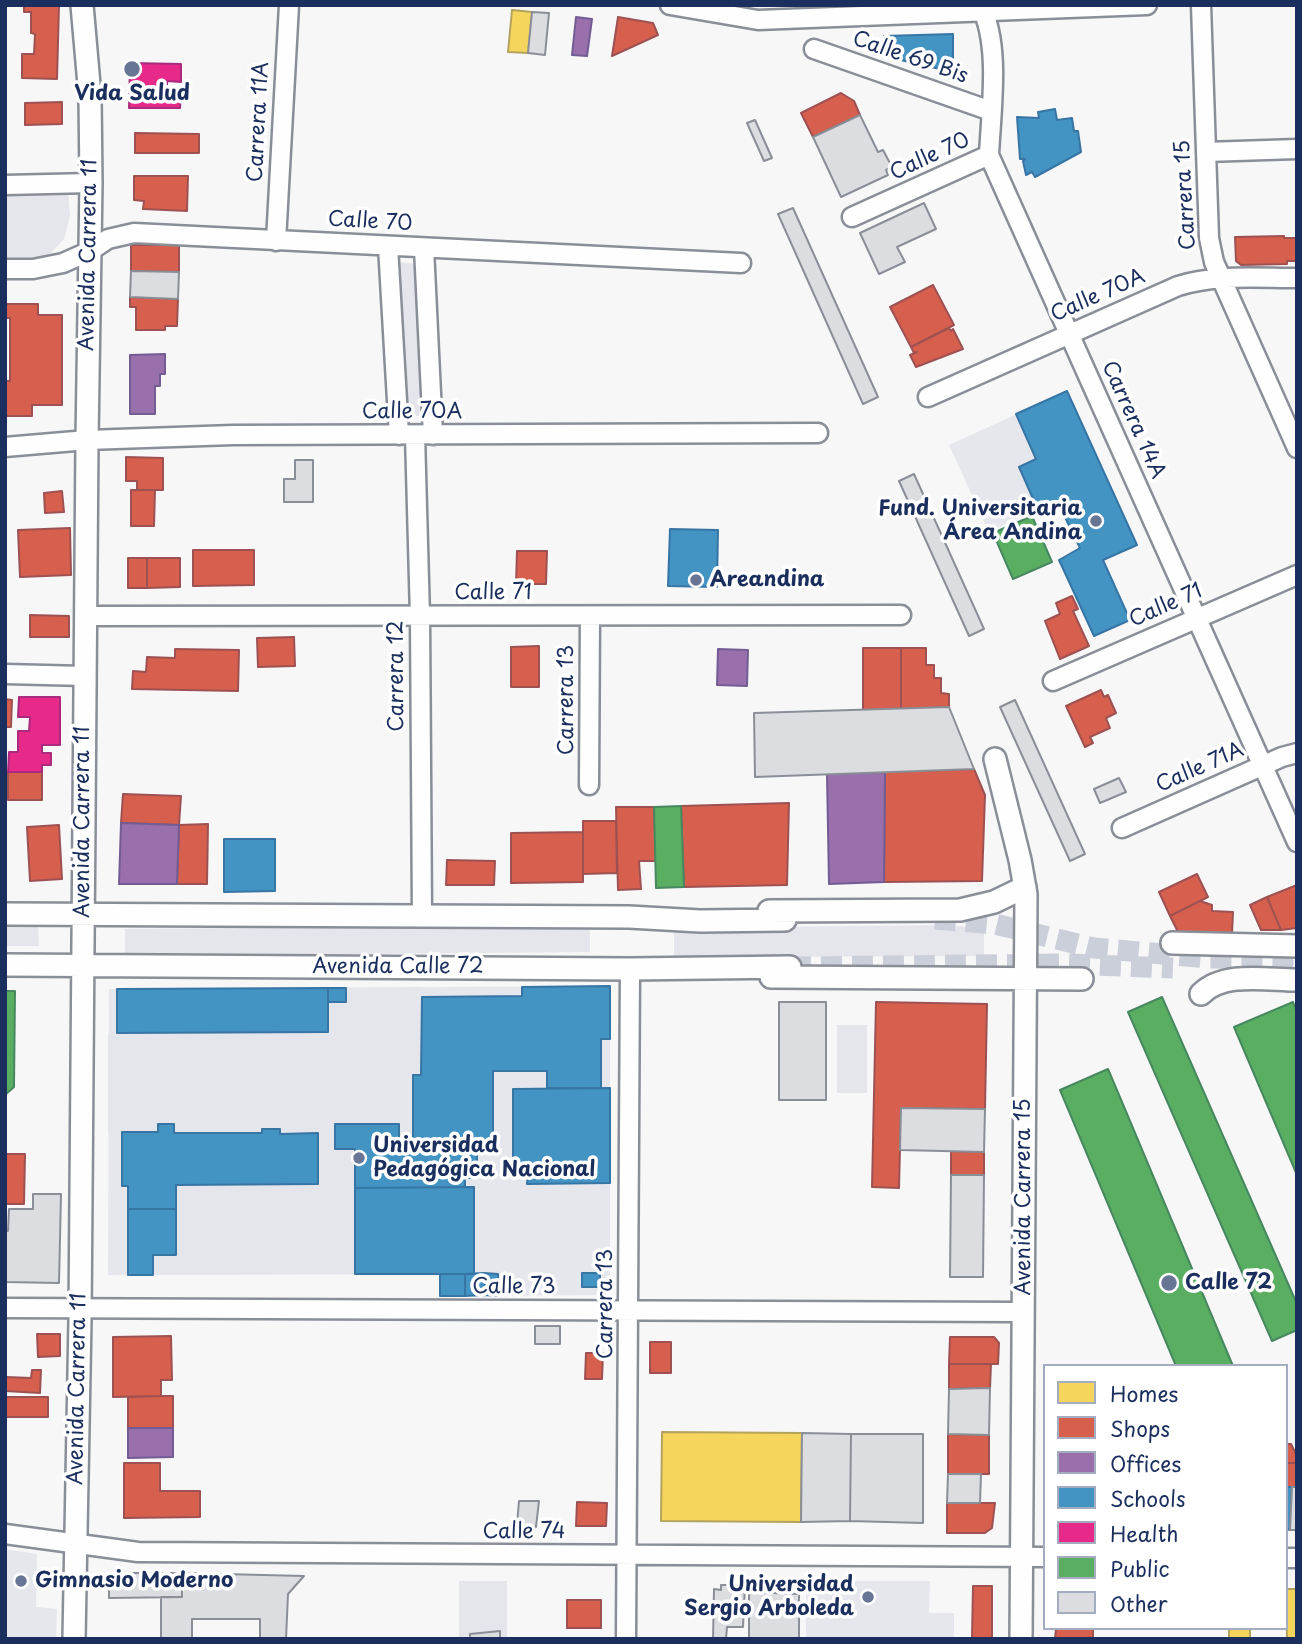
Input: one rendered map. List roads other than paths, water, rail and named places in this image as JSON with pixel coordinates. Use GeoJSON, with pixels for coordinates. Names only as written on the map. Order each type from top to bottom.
{"type":"FeatureCollection","features":[{"type":"Feature","properties":{"kind":"main road","name":"Avenida Carrera 11"},"geometry":{"type":"LineString","coordinates":[[74,1639],[80,1308],[86,440],[91,183],[90,96],[82,5]]}},
{"type":"Feature","properties":{"kind":"main road","name":"Avenida Carrera 15"},"geometry":{"type":"LineString","coordinates":[[995,759],[1025,887],[1021,1639]]}},
{"type":"Feature","properties":{"kind":"main road"},"geometry":{"type":"LineString","coordinates":[[629,917],[694,911],[960,910],[994,902],[1025,887]]}},
{"type":"Feature","properties":{"kind":"main road"},"geometry":{"type":"LineString","coordinates":[[5,914],[785,920]]}},
{"type":"Feature","properties":{"kind":"main road"},"geometry":{"type":"LineString","coordinates":[[1172,943],[1297,946]]}},
{"type":"Feature","properties":{"kind":"main road","name":"Avenida Calle 72"},"geometry":{"type":"LineString","coordinates":[[5,965],[630,969],[790,967]]}},
{"type":"Feature","properties":{"kind":"main road"},"geometry":{"type":"LineString","coordinates":[[630,969],[699,976],[1082,979]]}},
{"type":"Feature","properties":{"kind":"main road"},"geometry":{"type":"LineString","coordinates":[[1201,994],[1213,985],[1227,980],[1297,980]]}},
{"type":"Feature","properties":{"kind":"street","name":"Carrera 11A"},"geometry":{"type":"LineString","coordinates":[[276,240],[289,5]]}},
{"type":"Feature","properties":{"kind":"street"},"geometry":{"type":"LineString","coordinates":[[678,6],[758,20],[982,8],[1147,5]]}},
{"type":"Feature","properties":{"kind":"street","name":"Carrera 15"},"geometry":{"type":"LineString","coordinates":[[1201,5],[1209,238],[1220,278],[1297,448]]}},
{"type":"Feature","properties":{"kind":"street","name":"Carrera 14A"},"geometry":{"type":"LineString","coordinates":[[982,8],[992,43],[989,155],[1297,842]]}},
{"type":"Feature","properties":{"kind":"street","name":"Calle 69 Bis"},"geometry":{"type":"LineString","coordinates":[[814,49],[991,111]]}},
{"type":"Feature","properties":{"kind":"street"},"geometry":{"type":"LineString","coordinates":[[1206,152],[1297,149]]}},
{"type":"Feature","properties":{"kind":"street","name":"Calle 70"},"geometry":{"type":"LineString","coordinates":[[852,217],[989,155]]}},
{"type":"Feature","properties":{"kind":"street"},"geometry":{"type":"LineString","coordinates":[[5,185],[91,183]]}},
{"type":"Feature","properties":{"kind":"street","name":"Calle 70"},"geometry":{"type":"LineString","coordinates":[[5,269],[33,269],[62,263],[90,251],[108,239],[134,233],[741,263]]}},
{"type":"Feature","properties":{"kind":"street","name":"Carrera 12"},"geometry":{"type":"LineString","coordinates":[[388,246],[407,435],[420,617],[422,916]]}},
{"type":"Feature","properties":{"kind":"street"},"geometry":{"type":"LineString","coordinates":[[424,248],[433,435]]}},
{"type":"Feature","properties":{"kind":"street","name":"Calle 70A"},"geometry":{"type":"LineString","coordinates":[[928,397],[1178,286],[1202,279],[1297,278]]}},
{"type":"Feature","properties":{"kind":"street","name":"Calle 70A"},"geometry":{"type":"LineString","coordinates":[[5,447],[86,440],[233,435],[818,433]]}},
{"type":"Feature","properties":{"kind":"street","name":"Calle 71"},"geometry":{"type":"LineString","coordinates":[[1053,681],[1297,575]]}},
{"type":"Feature","properties":{"kind":"street","name":"Calle 71"},"geometry":{"type":"LineString","coordinates":[[85,616],[901,615]]}},
{"type":"Feature","properties":{"kind":"street","name":"Carrera 13"},"geometry":{"type":"LineString","coordinates":[[589,785],[590,616]]}},
{"type":"Feature","properties":{"kind":"street"},"geometry":{"type":"LineString","coordinates":[[5,674],[85,676]]}},
{"type":"Feature","properties":{"kind":"street","name":"Calle 71A"},"geometry":{"type":"LineString","coordinates":[[1122,828],[1262,765],[1297,753]]}},
{"type":"Feature","properties":{"kind":"street","name":"Carrera 13"},"geometry":{"type":"LineString","coordinates":[[626,1639],[630,969]]}},
{"type":"Feature","properties":{"kind":"street","name":"Calle 73"},"geometry":{"type":"LineString","coordinates":[[5,1308],[1023,1311]]}},
{"type":"Feature","properties":{"kind":"street","name":"Calle 74"},"geometry":{"type":"LineString","coordinates":[[5,1534],[138,1552],[1043,1558]]}},
{"type":"Feature","properties":{"kind":"tunnel"},"geometry":{"type":"LineString","coordinates":[[935,919],[995,924],[1094,948],[1209,958],[1297,960]]}},
{"type":"Feature","properties":{"kind":"tunnel"},"geometry":{"type":"LineString","coordinates":[[790,967],[1068,964],[1173,968]]}},
{"type":"Feature","properties":{"kind":"place","name":"Vida Salud"},"geometry":{"type":"Point","coordinates":[132,69]}},
{"type":"Feature","properties":{"kind":"place","name":"Fund. Universitaria Área Andina"},"geometry":{"type":"Point","coordinates":[1096,521]}},
{"type":"Feature","properties":{"kind":"place","name":"Areandina"},"geometry":{"type":"Point","coordinates":[696,580]}},
{"type":"Feature","properties":{"kind":"place","name":"Universidad Pedagógica Nacional"},"geometry":{"type":"Point","coordinates":[359,1158]}},
{"type":"Feature","properties":{"kind":"place","name":"Calle 72"},"geometry":{"type":"Point","coordinates":[1169,1283]}},
{"type":"Feature","properties":{"kind":"place","name":"Gimnasio Moderno"},"geometry":{"type":"Point","coordinates":[21,1581]}},
{"type":"Feature","properties":{"kind":"place","name":"Universidad Sergio Arboleda"},"geometry":{"type":"Point","coordinates":[868,1597]}}]}
